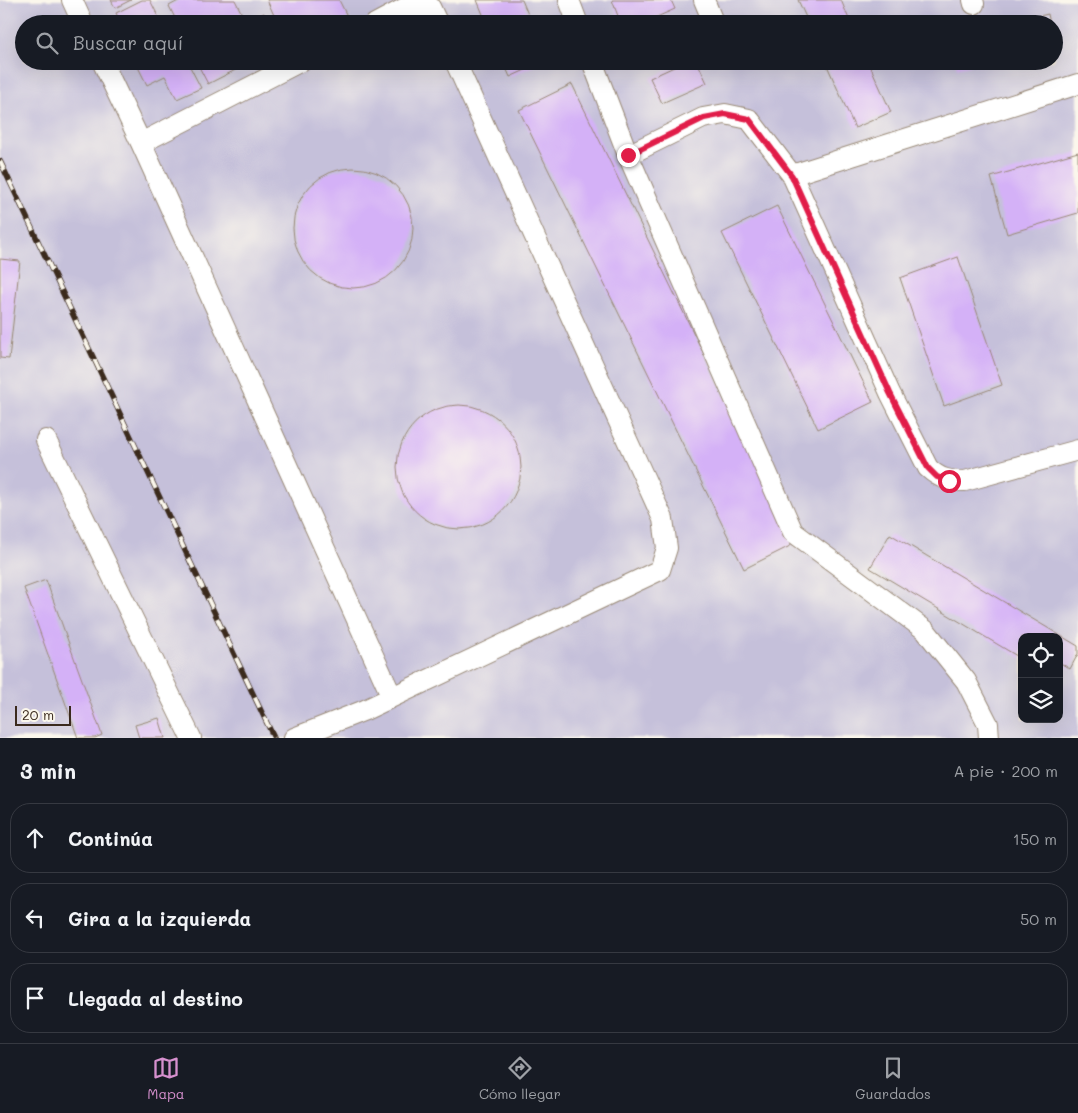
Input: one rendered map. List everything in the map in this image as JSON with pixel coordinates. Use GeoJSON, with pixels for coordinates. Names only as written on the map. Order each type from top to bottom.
{"type":"FeatureCollection","features":[{"type":"Feature","properties":{"kind":"lane"},"geometry":{"type":"LineString","coordinates":[[72,0],[79,15]]}},
{"type":"Feature","properties":{"kind":"lane"},"geometry":{"type":"LineString","coordinates":[[569,0],[575,15]]}},
{"type":"Feature","properties":{"kind":"lane"},"geometry":{"type":"LineString","coordinates":[[704,0],[710,15]]}},
{"type":"Feature","properties":{"kind":"lane"},"geometry":{"type":"LineString","coordinates":[[392,15],[406,8],[430,8],[434,15]]}},
{"type":"Feature","properties":{"kind":"lane"},"geometry":{"type":"LineString","coordinates":[[106,70],[392,697]]}},
{"type":"Feature","properties":{"kind":"lane"},"geometry":{"type":"LineString","coordinates":[[141,143],[283,70]]}},
{"type":"Feature","properties":{"kind":"lane"},"geometry":{"type":"LineString","coordinates":[[294,738],[392,697],[660,570],[667,548],[663,519],[459,70]]}},
{"type":"Feature","properties":{"kind":"lane"},"geometry":{"type":"LineString","coordinates":[[595,70],[628,155],[793,532],[925,630],[966,681],[988,724],[989,738]]}},
{"type":"Feature","properties":{"kind":"lane"},"geometry":{"type":"LineString","coordinates":[[792,176],[1078,84]]}},
{"type":"Feature","properties":{"kind":"lane"},"geometry":{"type":"LineString","coordinates":[[628,155],[704,118],[725,114],[749,119],[792,176],[890,393],[928,468],[937,477],[949,481],[965,481],[1078,450]]}},
{"type":"Feature","properties":{"kind":"lane"},"geometry":{"type":"LineString","coordinates":[[46,440],[191,738]]}},
{"type":"Feature","properties":{"kind":"shaded area"},"geometry":{"type":"Polygon","coordinates":[[[0,0],[1078,0],[1078,738],[0,738],[0,0]]]}},
{"type":"Feature","properties":{"kind":"building"},"geometry":{"type":"Polygon","coordinates":[[[111,0],[131,0],[115,8],[111,0]]]}},
{"type":"Feature","properties":{"kind":"building"},"geometry":{"type":"Polygon","coordinates":[[[142,0],[150,0],[158,15],[117,15],[116,13],[142,0]]]}},
{"type":"Feature","properties":{"kind":"building"},"geometry":{"type":"Polygon","coordinates":[[[180,0],[235,0],[242,15],[174,15],[169,6],[180,0]]]}},
{"type":"Feature","properties":{"kind":"building"},"geometry":{"type":"Polygon","coordinates":[[[267,0],[339,0],[346,15],[274,15],[267,0]]]}},
{"type":"Feature","properties":{"kind":"building"},"geometry":{"type":"Polygon","coordinates":[[[477,0],[522,0],[528,15],[483,15],[477,0]]]}},
{"type":"Feature","properties":{"kind":"building"},"geometry":{"type":"Polygon","coordinates":[[[612,0],[671,0],[675,9],[661,15],[618,15],[612,0]]]}},
{"type":"Feature","properties":{"kind":"building"},"geometry":{"type":"Polygon","coordinates":[[[798,0],[841,0],[847,15],[805,15],[798,0]]]}},
{"type":"Feature","properties":{"kind":"building"},"geometry":{"type":"Polygon","coordinates":[[[140,70],[192,70],[201,88],[177,99],[165,76],[147,85],[140,70]]]}},
{"type":"Feature","properties":{"kind":"building"},"geometry":{"type":"Polygon","coordinates":[[[201,70],[235,70],[208,84],[201,70]]]}},
{"type":"Feature","properties":{"kind":"building"},"geometry":{"type":"Polygon","coordinates":[[[507,70],[525,70],[510,77],[507,70]]]}},
{"type":"Feature","properties":{"kind":"building"},"geometry":{"type":"Polygon","coordinates":[[[667,70],[701,70],[707,83],[662,103],[650,78],[667,70]]]}},
{"type":"Feature","properties":{"kind":"building"},"geometry":{"type":"Polygon","coordinates":[[[829,70],[872,70],[891,112],[855,128],[829,70]]]}},
{"type":"Feature","properties":{"kind":"building"},"geometry":{"type":"Polygon","coordinates":[[[572,84],[796,543],[744,569],[519,110],[572,84]]]}},
{"type":"Feature","properties":{"kind":"building"},"geometry":{"type":"Polygon","coordinates":[[[1078,152],[1078,213],[1007,234],[991,177],[1078,152]]]}},
{"type":"Feature","properties":{"kind":"building"},"geometry":{"type":"Polygon","coordinates":[[[353,168],[376,172],[396,185],[409,205],[413,228],[409,251],[396,271],[376,284],[353,288],[330,284],[310,271],[297,251],[293,228],[297,205],[310,185],[330,172],[353,168]]]}},
{"type":"Feature","properties":{"kind":"building"},"geometry":{"type":"Polygon","coordinates":[[[777,206],[873,402],[818,429],[722,233],[777,206]]]}},
{"type":"Feature","properties":{"kind":"building"},"geometry":{"type":"Polygon","coordinates":[[[958,257],[1002,385],[944,406],[900,278],[958,257]]]}},
{"type":"Feature","properties":{"kind":"building"},"geometry":{"type":"Polygon","coordinates":[[[0,259],[20,261],[9,359],[0,358],[0,259]]]}},
{"type":"Feature","properties":{"kind":"building"},"geometry":{"type":"Polygon","coordinates":[[[459,405],[483,410],[503,423],[516,443],[521,467],[516,491],[503,511],[483,524],[459,529],[435,524],[415,511],[402,491],[397,467],[402,443],[415,423],[435,410],[459,405]]]}},
{"type":"Feature","properties":{"kind":"building"},"geometry":{"type":"Polygon","coordinates":[[[890,534],[1056,633],[1018,633],[1018,657],[870,568],[890,534]]]}},
{"type":"Feature","properties":{"kind":"building"},"geometry":{"type":"Polygon","coordinates":[[[46,580],[102,735],[95,738],[78,738],[24,588],[46,580]]]}},
{"type":"Feature","properties":{"kind":"building"},"geometry":{"type":"Polygon","coordinates":[[[1063,637],[1078,646],[1078,654],[1070,669],[1063,665],[1063,637]]]}},
{"type":"Feature","properties":{"kind":"building"},"geometry":{"type":"Polygon","coordinates":[[[159,718],[165,738],[139,738],[135,725],[159,718]]]}},
{"type":"Feature","properties":{"kind":"railway"},"geometry":{"type":"LineString","coordinates":[[0,161],[274,738]]}},
{"type":"Feature","properties":{"kind":"route"},"geometry":{"type":"LineString","coordinates":[[628,155],[704,118],[725,114],[749,119],[792,176],[890,393],[928,468],[937,477],[949,481]]}}]}
